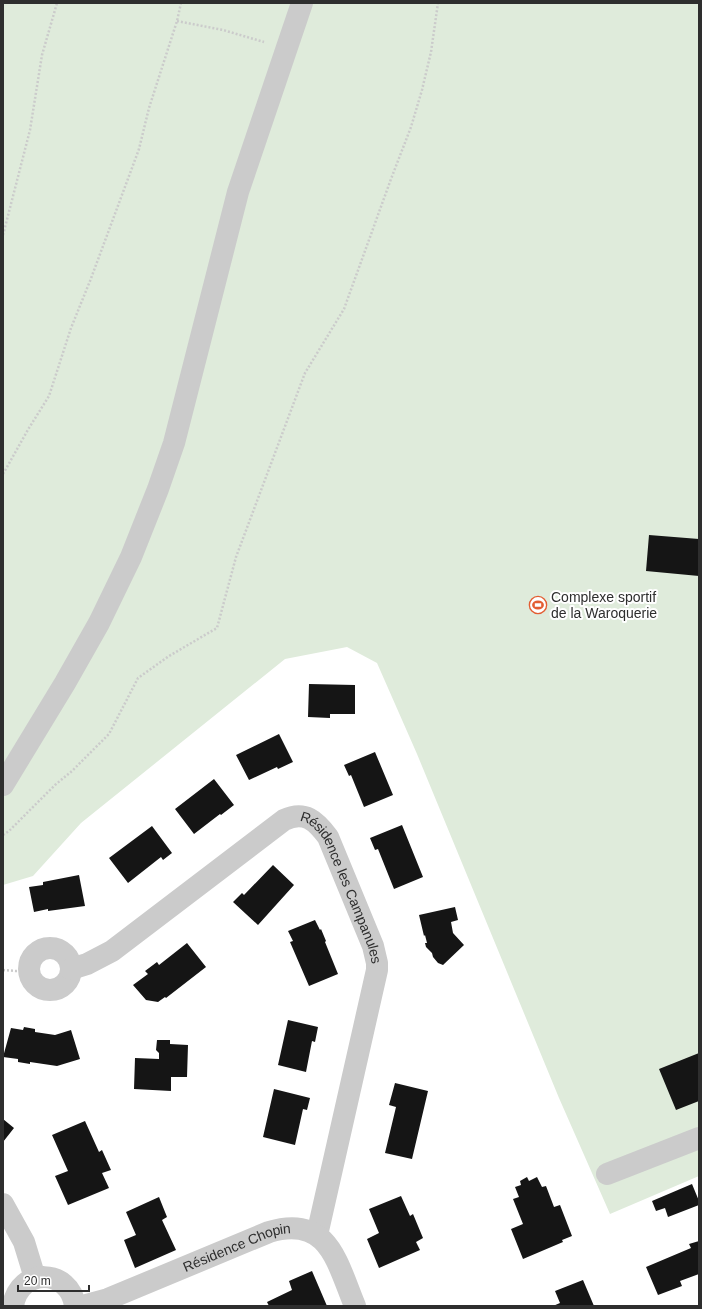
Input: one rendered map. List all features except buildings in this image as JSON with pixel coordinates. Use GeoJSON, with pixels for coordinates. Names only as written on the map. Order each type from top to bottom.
{"type":"FeatureCollection","features":[{"type":"Feature","properties":{"kind":"street"},"geometry":{"type":"LineString","coordinates":[[3,785],[66,683],[96,629],[120,581],[158,489],[174,443],[238,192],[302,3]]}},
{"type":"Feature","properties":{"kind":"street","name":"Résidence les Campanules"},"geometry":{"type":"LineString","coordinates":[[71,969],[92,962],[112,951],[284,820],[292,816],[299,815],[312,820],[319,825],[328,837],[373,946],[377,962],[377,970],[317,1235]]}},
{"type":"Feature","properties":{"kind":"street"},"geometry":{"type":"LineString","coordinates":[[50,948],[56,949],[65,954],[70,962],[71,969],[67,982],[58,989],[51,990],[37,986],[32,980],[29,970],[33,957],[40,951],[50,948]]}},
{"type":"Feature","properties":{"kind":"street"},"geometry":{"type":"LineString","coordinates":[[606,1174],[699,1138]]}},
{"type":"Feature","properties":{"kind":"street"},"geometry":{"type":"LineString","coordinates":[[3,1204],[24,1242],[35,1278]]}},
{"type":"Feature","properties":{"kind":"street","name":"Résidence Chopin"},"geometry":{"type":"LineString","coordinates":[[82,1306],[108,1300],[278,1229],[294,1228],[310,1231],[324,1240],[330,1247],[355,1306]]}},
{"type":"Feature","properties":{"kind":"street"},"geometry":{"type":"LineString","coordinates":[[14,1306],[14,1300],[21,1288],[27,1282],[35,1278],[48,1277],[60,1281],[67,1287],[72,1294],[75,1306]]}},
{"type":"Feature","properties":{"kind":"path"},"geometry":{"type":"LineString","coordinates":[[3,235],[30,130],[42,56],[57,3]]}},
{"type":"Feature","properties":{"kind":"path"},"geometry":{"type":"LineString","coordinates":[[3,474],[49,396],[71,328],[139,149],[149,108],[177,21],[181,3]]}},
{"type":"Feature","properties":{"kind":"path"},"geometry":{"type":"LineString","coordinates":[[3,836],[55,785],[72,771],[108,734],[138,678],[169,656],[217,628],[236,557],[305,373],[344,309],[411,127],[429,60],[438,3]]}},
{"type":"Feature","properties":{"kind":"path"},"geometry":{"type":"LineString","coordinates":[[177,21],[223,30],[287,49]]}},
{"type":"Feature","properties":{"kind":"path"},"geometry":{"type":"LineString","coordinates":[[3,970],[29,970]]}},
{"type":"Feature","properties":{"kind":"green space"},"geometry":{"type":"Polygon","coordinates":[[[3,3],[699,3],[699,1176],[610,1214],[559,1098],[417,754],[377,663],[347,647],[285,659],[81,823],[33,876],[3,885],[3,3]]]}},
{"type":"Feature","properties":{"kind":"place","name":"Complexe sportif de la Waroquerie"},"geometry":{"type":"Point","coordinates":[538,605]}}]}
